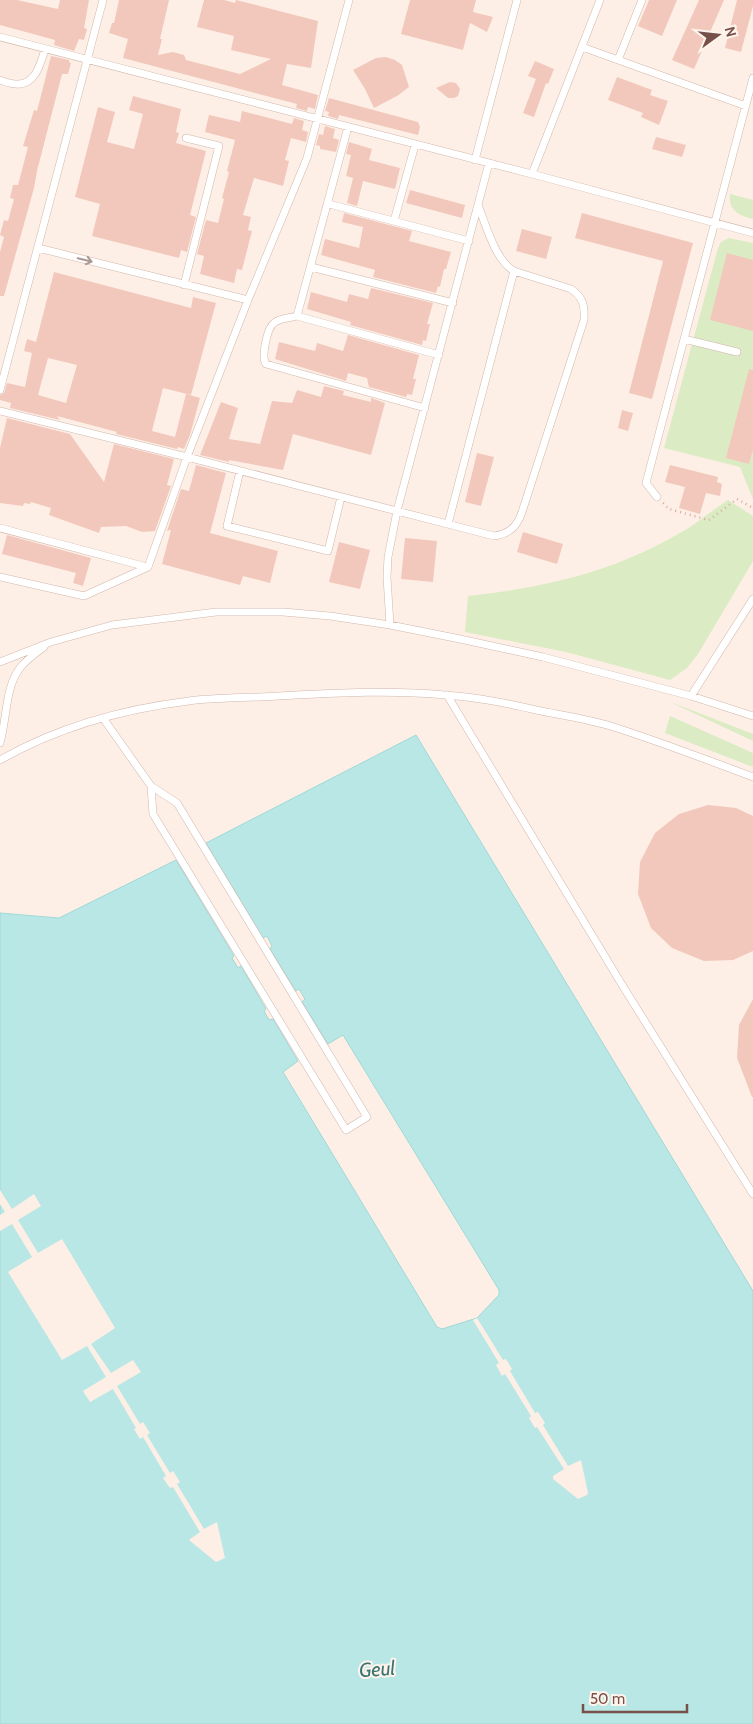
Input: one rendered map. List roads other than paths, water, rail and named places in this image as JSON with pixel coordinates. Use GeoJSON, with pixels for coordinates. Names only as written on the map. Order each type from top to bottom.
{"type":"FeatureCollection","features":[{"type":"Feature","properties":{"kind":"lane"},"geometry":{"type":"LineString","coordinates":[[0,390],[4,360],[38,248],[103,0]]}},
{"type":"Feature","properties":{"kind":"lane"},"geometry":{"type":"LineString","coordinates":[[0,577],[84,596],[148,567],[187,457],[306,158],[349,0]]}},
{"type":"Feature","properties":{"kind":"lane"},"geometry":{"type":"LineString","coordinates":[[475,160],[518,0]]}},
{"type":"Feature","properties":{"kind":"lane"},"geometry":{"type":"LineString","coordinates":[[532,174],[600,0]]}},
{"type":"Feature","properties":{"kind":"lane"},"geometry":{"type":"LineString","coordinates":[[618,60],[642,0]]}},
{"type":"Feature","properties":{"kind":"lane"},"geometry":{"type":"LineString","coordinates":[[0,37],[753,233]]}},
{"type":"Feature","properties":{"kind":"lane"},"geometry":{"type":"LineString","coordinates":[[582,47],[746,106]]}},
{"type":"Feature","properties":{"kind":"lane"},"geometry":{"type":"LineString","coordinates":[[0,80],[17,85],[26,82],[34,76],[45,49]]}},
{"type":"Feature","properties":{"kind":"lane"},"geometry":{"type":"LineString","coordinates":[[657,497],[646,482],[753,78]]}},
{"type":"Feature","properties":{"kind":"lane"},"geometry":{"type":"LineString","coordinates":[[297,316],[329,204],[348,127]]}},
{"type":"Feature","properties":{"kind":"lane"},"geometry":{"type":"LineString","coordinates":[[184,285],[219,146],[186,138]]}},
{"type":"Feature","properties":{"kind":"lane"},"geometry":{"type":"LineString","coordinates":[[394,221],[415,145]]}},
{"type":"Feature","properties":{"kind":"lane"},"geometry":{"type":"LineString","coordinates":[[390,625],[387,577],[388,557],[397,511],[490,163]]}},
{"type":"Feature","properties":{"kind":"lane"},"geometry":{"type":"LineString","coordinates":[[329,204],[469,241]]}},
{"type":"Feature","properties":{"kind":"lane"},"geometry":{"type":"LineString","coordinates":[[0,411],[494,536],[503,534],[511,530],[518,523],[584,320],[583,302],[578,294],[571,289],[514,272],[504,263],[478,205]]}},
{"type":"Feature","properties":{"kind":"lane"},"geometry":{"type":"LineString","coordinates":[[38,248],[248,300]]}},
{"type":"Feature","properties":{"kind":"lane"},"geometry":{"type":"LineString","coordinates":[[311,267],[453,303]]}},
{"type":"Feature","properties":{"kind":"lane"},"geometry":{"type":"LineString","coordinates":[[448,524],[514,272]]}},
{"type":"Feature","properties":{"kind":"lane"},"geometry":{"type":"LineString","coordinates":[[425,408],[266,364],[263,360],[263,355],[270,328],[273,323],[297,316],[439,355]]}},
{"type":"Feature","properties":{"kind":"lane"},"geometry":{"type":"LineString","coordinates":[[684,339],[737,352]]}},
{"type":"Feature","properties":{"kind":"lane"},"geometry":{"type":"LineString","coordinates":[[240,471],[226,526],[328,551],[341,497]]}},
{"type":"Feature","properties":{"kind":"lane"},"geometry":{"type":"LineString","coordinates":[[0,528],[148,567]]}},
{"type":"Feature","properties":{"kind":"lane"},"geometry":{"type":"LineString","coordinates":[[691,696],[753,599]]}},
{"type":"Feature","properties":{"kind":"lane"},"geometry":{"type":"LineString","coordinates":[[0,662],[51,642],[112,625],[216,612],[283,612],[330,616],[390,625],[542,657],[691,696],[753,716]]}},
{"type":"Feature","properties":{"kind":"lane"},"geometry":{"type":"LineString","coordinates":[[0,742],[13,682],[20,668],[51,642]]}},
{"type":"Feature","properties":{"kind":"lane"},"geometry":{"type":"LineString","coordinates":[[0,760],[43,739],[103,718],[153,706],[191,701],[352,692],[397,692],[447,695],[496,702],[616,728],[753,777]]}},
{"type":"Feature","properties":{"kind":"lane"},"geometry":{"type":"LineString","coordinates":[[447,695],[624,988],[753,1194]]}},
{"type":"Feature","properties":{"kind":"lane"},"geometry":{"type":"LineString","coordinates":[[103,718],[151,786],[177,803],[367,1117],[346,1130],[153,814],[151,786]]}},
{"type":"Feature","properties":{"kind":"water","name":"Geul"},"geometry":{"type":"Polygon","coordinates":[[[416,735],[753,1291],[753,1724],[0,1724],[0,913],[59,918],[176,860],[234,956],[232,958],[238,968],[241,966],[266,1009],[264,1011],[269,1020],[273,1019],[298,1061],[283,1072],[437,1327],[442,1329],[477,1318],[499,1295],[499,1290],[343,1035],[328,1044],[302,1002],[305,999],[299,989],[296,991],[270,949],[272,946],[267,936],[263,938],[206,843],[416,735]]]}}]}
